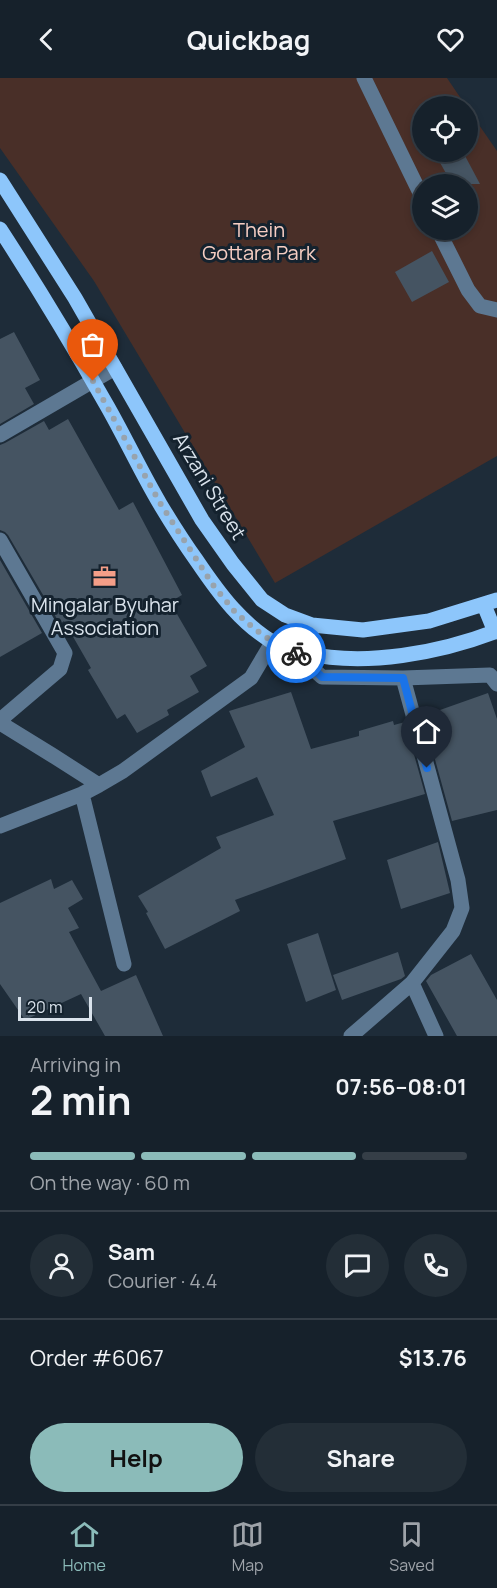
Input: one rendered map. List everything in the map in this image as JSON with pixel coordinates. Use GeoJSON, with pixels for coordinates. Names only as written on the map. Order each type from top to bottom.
{"type":"FeatureCollection","features":[{"type":"Feature","properties":{"kind":"main road","name":"Arzani Street"},"geometry":{"type":"LineString","coordinates":[[0,180],[75,298],[202,520],[262,600],[285,615],[312,625],[363,630],[429,621],[490,602]]}},
{"type":"Feature","properties":{"kind":"main road"},"geometry":{"type":"LineString","coordinates":[[0,229],[52,310],[160,503],[213,585],[235,612],[280,647],[324,657],[369,659],[422,652],[496,632],[490,602]]}},
{"type":"Feature","properties":{"kind":"street"},"geometry":{"type":"LineString","coordinates":[[364,78],[412,176]]}},
{"type":"Feature","properties":{"kind":"street"},"geometry":{"type":"LineString","coordinates":[[443,240],[468,290],[480,306],[497,310]]}},
{"type":"Feature","properties":{"kind":"street"},"geometry":{"type":"LineString","coordinates":[[0,435],[115,368]]}},
{"type":"Feature","properties":{"kind":"street"},"geometry":{"type":"LineString","coordinates":[[0,540],[65,652],[60,669],[0,722],[99,785]]}},
{"type":"Feature","properties":{"kind":"street"},"geometry":{"type":"LineString","coordinates":[[0,826],[82,794],[123,771],[251,678],[273,641]]}},
{"type":"Feature","properties":{"kind":"street"},"geometry":{"type":"LineString","coordinates":[[291,649],[322,677],[403,678],[490,675],[497,684]]}},
{"type":"Feature","properties":{"kind":"street"},"geometry":{"type":"LineString","coordinates":[[351,1036],[412,982],[453,931],[462,908],[458,880],[403,678]]}},
{"type":"Feature","properties":{"kind":"street"},"geometry":{"type":"LineString","coordinates":[[82,794],[124,964]]}},
{"type":"Feature","properties":{"kind":"street"},"geometry":{"type":"LineString","coordinates":[[412,982],[436,1036]]}},
{"type":"Feature","properties":{"kind":"green space","name":"Thein Gottara Park"},"geometry":{"type":"Polygon","coordinates":[[[0,78],[447,78],[459,96],[412,96],[412,162],[478,162],[478,123],[497,151],[497,456],[275,583],[94,281],[0,148],[0,78]]]}},
{"type":"Feature","properties":{"kind":"building"},"geometry":{"type":"Polygon","coordinates":[[[440,162],[468,162],[475,174],[446,174],[440,162]]]}},
{"type":"Feature","properties":{"kind":"building"},"geometry":{"type":"Polygon","coordinates":[[[432,251],[449,282],[412,302],[395,272],[432,251]]]}},
{"type":"Feature","properties":{"kind":"building"},"geometry":{"type":"Polygon","coordinates":[[[14,332],[40,380],[25,388],[34,404],[0,424],[0,339],[14,332]]]}},
{"type":"Feature","properties":{"kind":"building"},"geometry":{"type":"Polygon","coordinates":[[[68,419],[119,510],[133,502],[182,595],[170,602],[207,666],[190,676],[199,692],[167,710],[169,715],[137,733],[125,714],[117,719],[88,670],[91,668],[64,621],[60,624],[8,535],[0,530],[0,445],[44,421],[49,430],[68,419]]]}},
{"type":"Feature","properties":{"kind":"building"},"geometry":{"type":"Polygon","coordinates":[[[0,560],[42,633],[0,657],[0,560]]]}},
{"type":"Feature","properties":{"kind":"building"},"geometry":{"type":"Polygon","coordinates":[[[291,692],[311,749],[359,736],[359,731],[393,721],[394,725],[405,722],[425,794],[333,821],[346,859],[235,900],[240,911],[165,949],[138,896],[221,848],[216,837],[274,815],[257,777],[211,797],[201,771],[245,747],[229,711],[291,692]]]}},
{"type":"Feature","properties":{"kind":"building"},"geometry":{"type":"Polygon","coordinates":[[[488,693],[497,719],[497,810],[452,821],[423,716],[488,693]]]}},
{"type":"Feature","properties":{"kind":"building"},"geometry":{"type":"Polygon","coordinates":[[[438,842],[450,893],[401,909],[387,860],[438,842]]]}},
{"type":"Feature","properties":{"kind":"building"},"geometry":{"type":"Polygon","coordinates":[[[51,879],[54,889],[72,880],[83,899],[68,908],[79,928],[69,932],[101,991],[136,975],[163,1036],[105,1036],[81,994],[25,1020],[0,984],[0,903],[51,879]]]}},
{"type":"Feature","properties":{"kind":"building"},"geometry":{"type":"Polygon","coordinates":[[[318,933],[336,990],[306,1002],[287,944],[318,933]]]}},
{"type":"Feature","properties":{"kind":"building"},"geometry":{"type":"Polygon","coordinates":[[[398,952],[405,976],[342,1000],[333,975],[398,952]]]}},
{"type":"Feature","properties":{"kind":"building"},"geometry":{"type":"Polygon","coordinates":[[[471,954],[497,1000],[497,1036],[457,1036],[426,981],[431,975],[471,954]]]}},
{"type":"Feature","properties":{"kind":"way so far"},"geometry":{"type":"LineString","coordinates":[[93,381],[160,503],[213,585],[235,612],[256,630],[280,647],[291,649],[296,653]]}},
{"type":"Feature","properties":{"kind":"place","name":"Mingalar Byuhar Association"},"geometry":{"type":"Point","coordinates":[105,577]}},
{"type":"Feature","properties":{"kind":"route"},"geometry":{"type":"LineString","coordinates":[[296,653],[322,677],[403,678],[427,768]]}}]}
